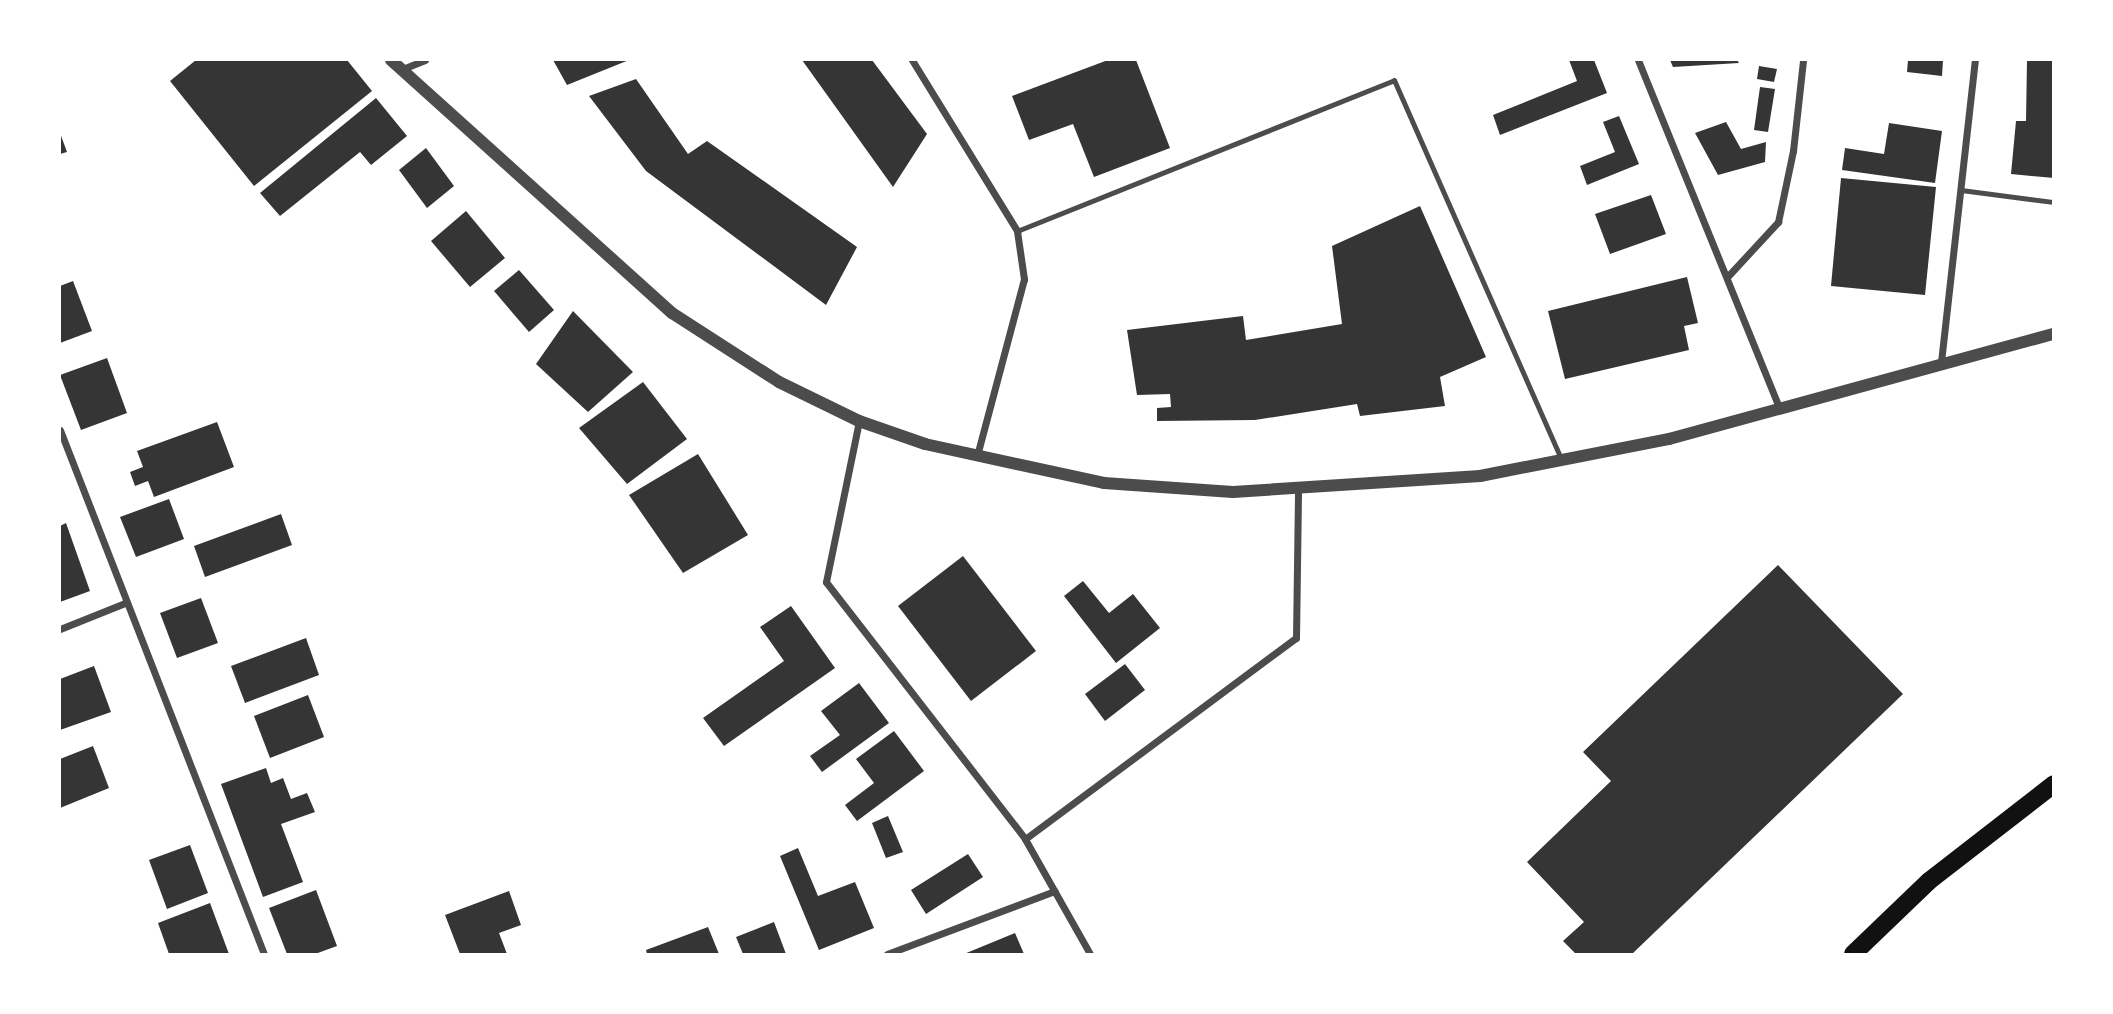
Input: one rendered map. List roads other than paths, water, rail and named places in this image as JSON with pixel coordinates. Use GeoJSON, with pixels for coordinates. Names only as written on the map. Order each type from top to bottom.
{"type":"FeatureCollection","features":[{"type":"Feature","properties":{"kind":"main road"},"geometry":{"type":"LineString","coordinates":[[1853,954],[1929,881],[2053,784]]}},
{"type":"Feature","properties":{"kind":"street"},"geometry":{"type":"LineString","coordinates":[[391,60],[672,313],[779,382],[859,421],[977,456],[1104,483],[1233,492],[1480,476],[1669,439],[1941,362],[2053,334]]}},
{"type":"Feature","properties":{"kind":"street"},"geometry":{"type":"LineString","coordinates":[[400,70],[425,60]]}},
{"type":"Feature","properties":{"kind":"street"},"geometry":{"type":"LineString","coordinates":[[912,60],[1017,230],[1024,279],[977,456]]}},
{"type":"Feature","properties":{"kind":"street"},"geometry":{"type":"LineString","coordinates":[[1638,60],[1779,407]]}},
{"type":"Feature","properties":{"kind":"street"},"geometry":{"type":"LineString","coordinates":[[1728,276],[1778,222],[1793,151],[1803,60]]}},
{"type":"Feature","properties":{"kind":"street"},"geometry":{"type":"LineString","coordinates":[[1941,362],[1975,60]]}},
{"type":"Feature","properties":{"kind":"street"},"geometry":{"type":"LineString","coordinates":[[859,421],[826,582],[1025,839],[1090,954]]}},
{"type":"Feature","properties":{"kind":"street"},"geometry":{"type":"LineString","coordinates":[[60,430],[264,954]]}},
{"type":"Feature","properties":{"kind":"street"},"geometry":{"type":"LineString","coordinates":[[1025,839],[1296,638],[1298,489]]}},
{"type":"Feature","properties":{"kind":"street"},"geometry":{"type":"LineString","coordinates":[[60,629],[127,603]]}},
{"type":"Feature","properties":{"kind":"street"},"geometry":{"type":"LineString","coordinates":[[887,954],[1055,891]]}},
{"type":"Feature","properties":{"kind":"lane"},"geometry":{"type":"LineString","coordinates":[[1017,230],[1394,79],[1561,460]]}},
{"type":"Feature","properties":{"kind":"lane"},"geometry":{"type":"LineString","coordinates":[[1961,190],[2053,202]]}}]}
